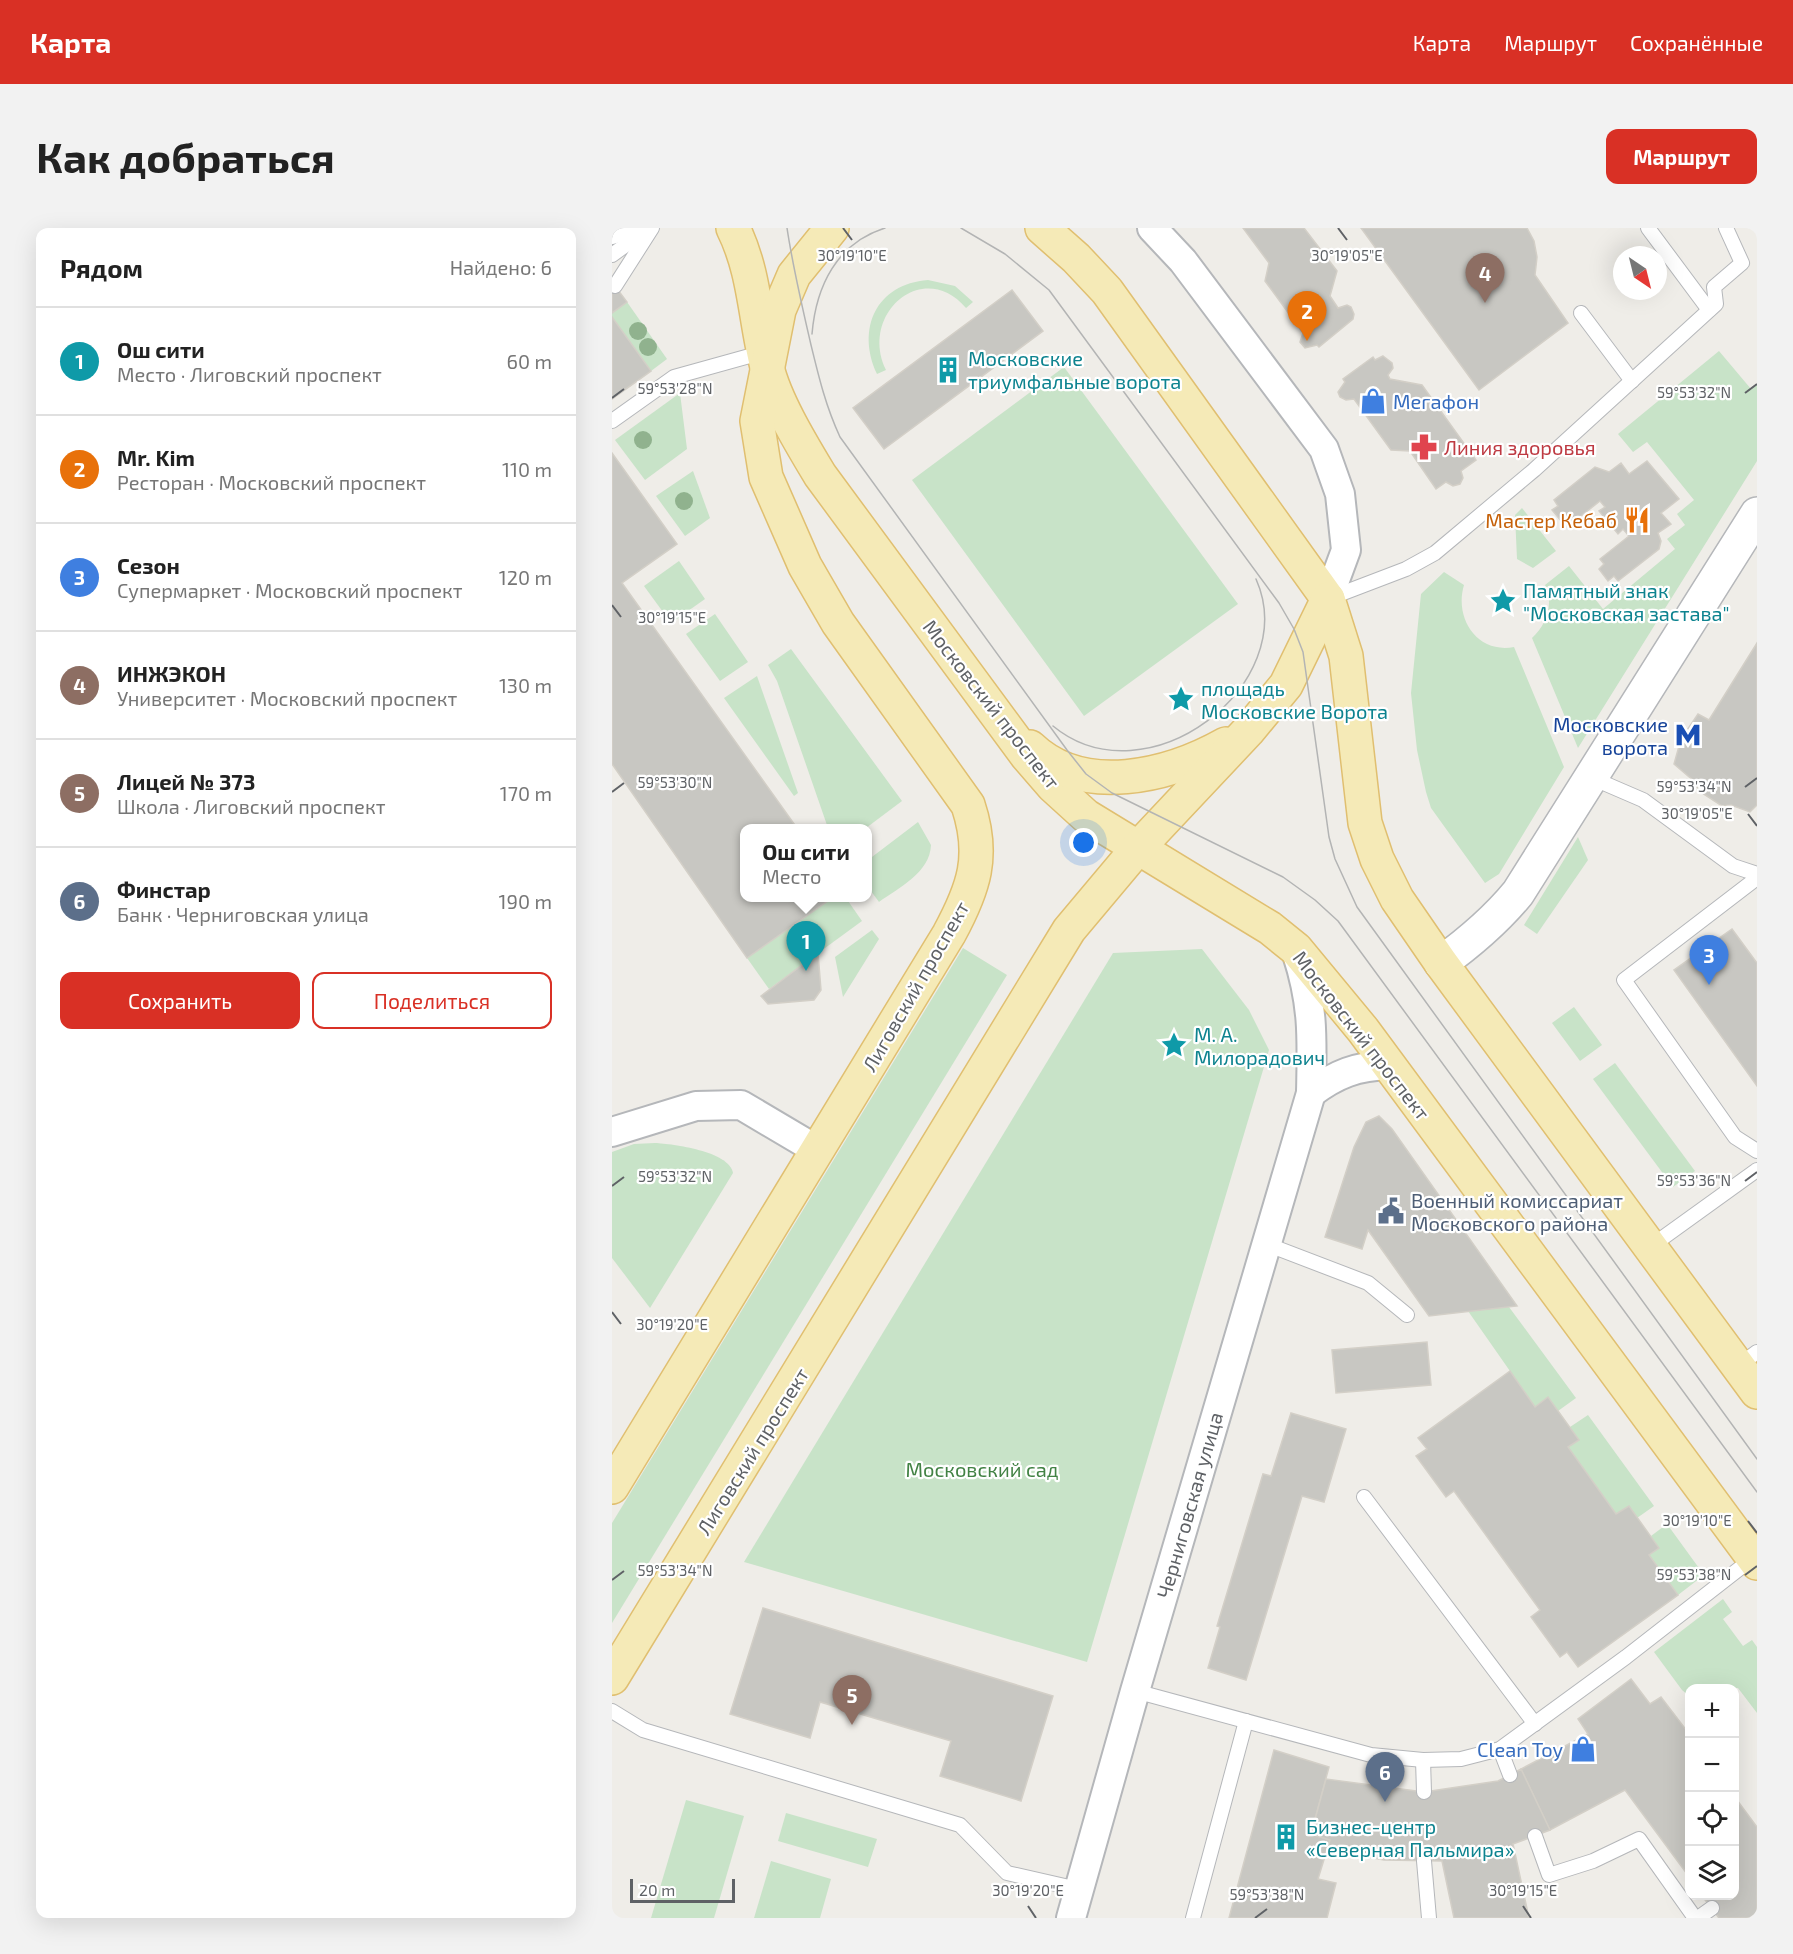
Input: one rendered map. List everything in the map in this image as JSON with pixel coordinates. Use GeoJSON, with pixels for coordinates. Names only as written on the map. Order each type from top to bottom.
{"type":"FeatureCollection","features":[{"type":"Feature","properties":{"kind":"main road","name":"Московский проспект"},"geometry":{"type":"LineString","coordinates":[[733,228],[745,252],[766,361],[798,437],[820,476],[1027,756],[1065,798],[1086,816],[1270,928],[1296,950],[1333,991],[1389,1065],[1755,1560]]}},
{"type":"Feature","properties":{"kind":"main road","name":"Лиговский проспект"},"geometry":{"type":"LineString","coordinates":[[612,1487],[967,902],[974,876],[977,839],[968,805],[838,623],[786,525],[766,477],[758,421],[766,361],[779,310],[794,275],[832,228]]}},
{"type":"Feature","properties":{"kind":"main road"},"geometry":{"type":"LineString","coordinates":[[1042,228],[1076,258],[1107,291],[1328,599],[1346,656],[1365,823],[1377,859],[1396,899],[1440,963],[1650,1247],[1747,1359],[1757,1392]]}},
{"type":"Feature","properties":{"kind":"main road"},"geometry":{"type":"LineString","coordinates":[[1003,721],[1036,754],[1064,768],[1099,777],[1128,777],[1194,760],[1248,731],[1286,685],[1328,599]]}},
{"type":"Feature","properties":{"kind":"main road","name":"Лиговский проспект"},"geometry":{"type":"LineString","coordinates":[[612,1678],[1065,936],[1137,849],[1248,731]]}},
{"type":"Feature","properties":{"kind":"street"},"geometry":{"type":"LineString","coordinates":[[1152,228],[1183,261],[1324,449],[1340,494],[1346,550],[1328,599]]}},
{"type":"Feature","properties":{"kind":"street"},"geometry":{"type":"LineString","coordinates":[[1440,963],[1489,926],[1518,893],[1757,514]]}},
{"type":"Feature","properties":{"kind":"street","name":"Черниговская улица"},"geometry":{"type":"LineString","coordinates":[[1071,1918],[1135,1691],[1311,1094],[1311,1005],[1309,988],[1296,950]]}},
{"type":"Feature","properties":{"kind":"street"},"geometry":{"type":"LineString","coordinates":[[1311,1094],[1346,1071],[1366,1065],[1389,1065]]}},
{"type":"Feature","properties":{"kind":"street"},"geometry":{"type":"LineString","coordinates":[[612,1132],[696,1106],[741,1105],[817,1150]]}},
{"type":"Feature","properties":{"kind":"lane"},"geometry":{"type":"LineString","coordinates":[[612,237],[642,228]]}},
{"type":"Feature","properties":{"kind":"lane"},"geometry":{"type":"LineString","coordinates":[[612,255],[651,228]]}},
{"type":"Feature","properties":{"kind":"lane"},"geometry":{"type":"LineString","coordinates":[[615,286],[651,228]]}},
{"type":"Feature","properties":{"kind":"lane"},"geometry":{"type":"LineString","coordinates":[[1648,228],[1709,310]]}},
{"type":"Feature","properties":{"kind":"lane"},"geometry":{"type":"LineString","coordinates":[[1328,599],[1406,569],[1435,553],[1534,470],[1716,304],[1714,287],[1742,263],[1726,228]]}},
{"type":"Feature","properties":{"kind":"lane"},"geometry":{"type":"LineString","coordinates":[[1581,313],[1632,381]]}},
{"type":"Feature","properties":{"kind":"lane"},"geometry":{"type":"LineString","coordinates":[[612,422],[674,377],[766,361]]}},
{"type":"Feature","properties":{"kind":"lane"},"geometry":{"type":"LineString","coordinates":[[1592,778],[1643,800],[1733,866],[1757,876],[1624,980],[1735,1137],[1757,1151]]}},
{"type":"Feature","properties":{"kind":"lane"},"geometry":{"type":"LineString","coordinates":[[1650,1247],[1757,1170]]}},
{"type":"Feature","properties":{"kind":"lane"},"geometry":{"type":"LineString","coordinates":[[1266,1244],[1368,1283],[1407,1315]]}},
{"type":"Feature","properties":{"kind":"lane"},"geometry":{"type":"LineString","coordinates":[[1364,1497],[1535,1724]]}},
{"type":"Feature","properties":{"kind":"lane"},"geometry":{"type":"LineString","coordinates":[[1135,1691],[1371,1755],[1423,1760],[1461,1759],[1500,1749],[1755,1560]]}},
{"type":"Feature","properties":{"kind":"lane"},"geometry":{"type":"LineString","coordinates":[[612,1711],[643,1730],[960,1825],[1007,1873],[1078,1889]]}},
{"type":"Feature","properties":{"kind":"lane"},"geometry":{"type":"LineString","coordinates":[[1193,1918],[1246,1720]]}},
{"type":"Feature","properties":{"kind":"lane"},"geometry":{"type":"LineString","coordinates":[[1500,1749],[1510,1775]]}},
{"type":"Feature","properties":{"kind":"lane"},"geometry":{"type":"LineString","coordinates":[[1423,1760],[1424,1792]]}},
{"type":"Feature","properties":{"kind":"lane"},"geometry":{"type":"LineString","coordinates":[[1535,1836],[1549,1875],[1593,1861],[1639,1839],[1697,1918],[1712,1908]]}},
{"type":"Feature","properties":{"kind":"lane"},"geometry":{"type":"LineString","coordinates":[[1424,1861],[1429,1918]]}},
{"type":"Feature","properties":{"kind":"green space"},"geometry":{"type":"Polygon","coordinates":[[[928,280],[955,286],[973,302],[966,308],[949,294],[932,289],[915,291],[900,299],[888,313],[881,330],[880,349],[886,370],[877,374],[871,357],[869,341],[870,326],[875,312],[883,300],[895,290],[910,283],[928,280]]]}},
{"type":"Feature","properties":{"kind":"green space"},"geometry":{"type":"Polygon","coordinates":[[[627,302],[667,359],[651,371],[612,317],[612,313],[627,302]]]}},
{"type":"Feature","properties":{"kind":"green space"},"geometry":{"type":"Polygon","coordinates":[[[1719,351],[1751,389],[1757,384],[1757,461],[1578,748],[1532,638],[1542,626],[1548,613],[1549,599],[1545,585],[1569,566],[1603,609],[1675,549],[1667,539],[1685,525],[1677,514],[1694,500],[1647,442],[1633,452],[1618,434],[1719,351]]]}},
{"type":"Feature","properties":{"kind":"green space"},"geometry":{"type":"Polygon","coordinates":[[[1064,367],[1238,604],[1084,716],[912,480],[1064,367]]]}},
{"type":"Feature","properties":{"kind":"green space"},"geometry":{"type":"Polygon","coordinates":[[[680,393],[687,449],[645,480],[615,440],[680,393]]]}},
{"type":"Feature","properties":{"kind":"green space"},"geometry":{"type":"Polygon","coordinates":[[[693,471],[710,518],[685,536],[656,496],[693,471]]]}},
{"type":"Feature","properties":{"kind":"green space"},"geometry":{"type":"Polygon","coordinates":[[[1522,508],[1556,551],[1533,568],[1517,559],[1515,515],[1522,508]]]}},
{"type":"Feature","properties":{"kind":"green space"},"geometry":{"type":"Polygon","coordinates":[[[679,561],[705,599],[671,623],[644,586],[679,561]]]}},
{"type":"Feature","properties":{"kind":"green space"},"geometry":{"type":"Polygon","coordinates":[[[1444,572],[1464,585],[1462,610],[1471,631],[1489,645],[1501,648],[1514,647],[1564,767],[1499,874],[1485,883],[1431,808],[1417,750],[1411,693],[1421,594],[1444,572]]]}},
{"type":"Feature","properties":{"kind":"green space"},"geometry":{"type":"Polygon","coordinates":[[[715,614],[748,662],[720,681],[686,634],[715,614]]]}},
{"type":"Feature","properties":{"kind":"green space"},"geometry":{"type":"Polygon","coordinates":[[[791,649],[902,801],[871,824],[827,824],[777,681],[768,665],[791,649]]]}},
{"type":"Feature","properties":{"kind":"green space"},"geometry":{"type":"Polygon","coordinates":[[[757,676],[798,793],[794,796],[724,698],[757,676]]]}},
{"type":"Feature","properties":{"kind":"green space"},"geometry":{"type":"Polygon","coordinates":[[[918,822],[931,845],[925,864],[919,872],[879,902],[872,892],[872,857],[918,822]]]}},
{"type":"Feature","properties":{"kind":"green space"},"geometry":{"type":"Polygon","coordinates":[[[1578,837],[1588,860],[1537,934],[1524,925],[1578,837]]]}},
{"type":"Feature","properties":{"kind":"green space"},"geometry":{"type":"Polygon","coordinates":[[[826,902],[849,902],[862,921],[769,989],[747,958],[826,902]]]}},
{"type":"Feature","properties":{"kind":"green space"},"geometry":{"type":"Polygon","coordinates":[[[872,930],[879,939],[843,997],[835,957],[872,930]]]}},
{"type":"Feature","properties":{"kind":"green space"},"geometry":{"type":"Polygon","coordinates":[[[963,948],[1007,975],[612,1623],[612,1523],[963,948]]]}},
{"type":"Feature","properties":{"kind":"green space","name":"Московский сад"},"geometry":{"type":"Polygon","coordinates":[[[1202,949],[1249,1010],[1269,1050],[1087,1662],[744,1562],[1113,953],[1202,949]]]}},
{"type":"Feature","properties":{"kind":"green space"},"geometry":{"type":"Polygon","coordinates":[[[1574,1007],[1602,1045],[1580,1061],[1552,1023],[1574,1007]]]}},
{"type":"Feature","properties":{"kind":"green space"},"geometry":{"type":"Polygon","coordinates":[[[1615,1063],[1695,1171],[1673,1187],[1593,1079],[1615,1063]]]}},
{"type":"Feature","properties":{"kind":"green space"},"geometry":{"type":"Polygon","coordinates":[[[655,1143],[687,1147],[711,1154],[729,1165],[733,1173],[650,1308],[612,1258],[612,1152],[634,1144],[655,1143]]]}},
{"type":"Feature","properties":{"kind":"green space"},"geometry":{"type":"Polygon","coordinates":[[[1509,1307],[1576,1398],[1558,1411],[1548,1397],[1535,1407],[1468,1311],[1509,1307]]]}},
{"type":"Feature","properties":{"kind":"green space"},"geometry":{"type":"Polygon","coordinates":[[[1588,1415],[1654,1506],[1637,1518],[1629,1506],[1616,1514],[1568,1447],[1579,1440],[1570,1427],[1588,1415]]]}},
{"type":"Feature","properties":{"kind":"green space"},"geometry":{"type":"Polygon","coordinates":[[[1667,1524],[1704,1575],[1678,1595],[1649,1555],[1659,1548],[1651,1536],[1667,1524]]]}},
{"type":"Feature","properties":{"kind":"green space"},"geometry":{"type":"Polygon","coordinates":[[[1723,1599],[1732,1612],[1723,1619],[1743,1646],[1752,1640],[1757,1647],[1757,1713],[1739,1689],[1739,1684],[1685,1684],[1685,1693],[1654,1652],[1723,1599]]]}},
{"type":"Feature","properties":{"kind":"green space"},"geometry":{"type":"Polygon","coordinates":[[[686,1800],[744,1816],[714,1918],[651,1918],[686,1800]]]}},
{"type":"Feature","properties":{"kind":"green space"},"geometry":{"type":"Polygon","coordinates":[[[786,1813],[877,1839],[868,1867],[778,1841],[786,1813]]]}},
{"type":"Feature","properties":{"kind":"green space"},"geometry":{"type":"Polygon","coordinates":[[[771,1861],[831,1879],[820,1918],[754,1918],[771,1861]]]}},
{"type":"Feature","properties":{"kind":"building"},"geometry":{"type":"Polygon","coordinates":[[[1243,228],[1304,228],[1337,271],[1330,296],[1338,308],[1347,305],[1351,307],[1354,314],[1353,319],[1319,347],[1317,345],[1305,348],[1300,342],[1303,333],[1265,281],[1269,263],[1243,228]]]}},
{"type":"Feature","properties":{"kind":"building"},"geometry":{"type":"Polygon","coordinates":[[[1361,228],[1527,228],[1534,241],[1537,257],[1535,275],[1568,323],[1479,390],[1361,228]]]}},
{"type":"Feature","properties":{"kind":"building"},"geometry":{"type":"Polygon","coordinates":[[[612,282],[627,302],[612,313],[612,282]]]}},
{"type":"Feature","properties":{"kind":"building","name":"Московские триумфальные ворота"},"geometry":{"type":"Polygon","coordinates":[[[1012,290],[1043,331],[884,449],[853,408],[1012,290]]]}},
{"type":"Feature","properties":{"kind":"building"},"geometry":{"type":"Polygon","coordinates":[[[612,317],[651,371],[612,399],[612,317]]]}},
{"type":"Feature","properties":{"kind":"building"},"geometry":{"type":"Polygon","coordinates":[[[1383,356],[1392,363],[1393,368],[1388,375],[1390,379],[1422,385],[1476,460],[1461,471],[1463,478],[1460,484],[1453,486],[1446,482],[1436,489],[1410,451],[1391,450],[1354,399],[1346,400],[1340,397],[1338,392],[1345,382],[1343,379],[1373,357],[1375,360],[1383,356]]]}},
{"type":"Feature","properties":{"kind":"building"},"geometry":{"type":"Polygon","coordinates":[[[612,453],[677,544],[622,583],[794,824],[740,824],[740,902],[826,902],[747,958],[612,764],[612,453]]]}},
{"type":"Feature","properties":{"kind":"building","name":"Мастер Кебаб"},"geometry":{"type":"Polygon","coordinates":[[[1647,461],[1679,499],[1661,513],[1671,524],[1658,533],[1661,541],[1659,549],[1618,581],[1614,576],[1608,581],[1599,569],[1604,564],[1600,559],[1629,536],[1623,529],[1618,534],[1599,511],[1605,507],[1600,501],[1572,523],[1568,518],[1562,522],[1552,510],[1558,506],[1554,500],[1595,467],[1609,472],[1621,463],[1629,474],[1647,461]]]}},
{"type":"Feature","properties":{"kind":"building"},"geometry":{"type":"Polygon","coordinates":[[[1757,643],[1757,805],[1750,812],[1731,805],[1722,806],[1699,791],[1695,782],[1674,764],[1681,739],[1698,714],[1709,720],[1757,643]]]}},
{"type":"Feature","properties":{"kind":"building"},"geometry":{"type":"Polygon","coordinates":[[[1732,929],[1757,963],[1757,1086],[1674,970],[1732,929]]]}},
{"type":"Feature","properties":{"kind":"building"},"geometry":{"type":"Polygon","coordinates":[[[818,953],[821,990],[814,1000],[768,1004],[761,996],[818,953]]]}},
{"type":"Feature","properties":{"kind":"building","name":"Военный комиссариат Московского района"},"geometry":{"type":"Polygon","coordinates":[[[1379,1116],[1392,1129],[1517,1306],[1429,1316],[1368,1230],[1362,1249],[1325,1237],[1354,1147],[1366,1122],[1379,1116]]]}},
{"type":"Feature","properties":{"kind":"building"},"geometry":{"type":"Polygon","coordinates":[[[1427,1342],[1431,1385],[1336,1393],[1332,1350],[1427,1342]]]}},
{"type":"Feature","properties":{"kind":"building"},"geometry":{"type":"Polygon","coordinates":[[[1510,1371],[1535,1407],[1548,1397],[1579,1440],[1568,1447],[1616,1514],[1629,1506],[1659,1548],[1649,1555],[1678,1595],[1578,1667],[1567,1652],[1560,1657],[1531,1617],[1540,1610],[1454,1491],[1446,1497],[1416,1456],[1427,1449],[1418,1438],[1510,1371]]]}},
{"type":"Feature","properties":{"kind":"building"},"geometry":{"type":"Polygon","coordinates":[[[1291,1413],[1346,1429],[1324,1502],[1302,1496],[1246,1680],[1208,1668],[1220,1627],[1217,1626],[1263,1474],[1271,1476],[1291,1413]]]}},
{"type":"Feature","properties":{"kind":"building"},"geometry":{"type":"Polygon","coordinates":[[[763,1608],[1053,1696],[1021,1801],[940,1776],[951,1741],[820,1702],[810,1738],[730,1714],[763,1608]]]}},
{"type":"Feature","properties":{"kind":"building"},"geometry":{"type":"Polygon","coordinates":[[[1631,1679],[1650,1704],[1661,1697],[1685,1728],[1685,1871],[1625,1790],[1550,1830],[1521,1769],[1588,1734],[1578,1719],[1631,1679]]]}},
{"type":"Feature","properties":{"kind":"building","name":"Бизнес-центр «Северная Пальмира»"},"geometry":{"type":"Polygon","coordinates":[[[1274,1750],[1329,1767],[1311,1834],[1330,1840],[1318,1879],[1336,1883],[1327,1918],[1229,1918],[1274,1750]]]}},
{"type":"Feature","properties":{"kind":"building"},"geometry":{"type":"Polygon","coordinates":[[[1521,1769],[1550,1830],[1513,1844],[1529,1918],[1454,1918],[1442,1861],[1384,1860],[1327,1849],[1330,1840],[1311,1834],[1326,1779],[1424,1792],[1498,1781],[1521,1769]]]}},
{"type":"Feature","properties":{"kind":"building"},"geometry":{"type":"Polygon","coordinates":[[[1739,1803],[1757,1827],[1757,1918],[1719,1918],[1705,1900],[1739,1900],[1739,1803]]]}},
{"type":"Feature","properties":{"kind":"tram line"},"geometry":{"type":"LineString","coordinates":[[787,228],[817,369],[840,437],[1067,750],[1086,774],[1112,793],[1283,877],[1315,900],[1338,921],[1757,1492]]}},
{"type":"Feature","properties":{"kind":"tram line"},"geometry":{"type":"LineString","coordinates":[[812,334],[818,299],[832,269],[854,244],[885,228]]}},
{"type":"Feature","properties":{"kind":"tram line"},"geometry":{"type":"LineString","coordinates":[[961,228],[1005,254],[1049,290],[1279,603],[1294,629],[1303,652],[1329,837],[1335,859],[1357,907],[1757,1459]]}},
{"type":"Feature","properties":{"kind":"tram line"},"geometry":{"type":"LineString","coordinates":[[1053,726],[1090,746],[1131,750],[1170,741],[1207,721],[1237,692],[1257,658],[1265,619],[1256,579]]}},
{"type":"Feature","properties":{"kind":"place","name":"ИНЖЭКОН"},"geometry":{"type":"Point","coordinates":[1485,303]}},
{"type":"Feature","properties":{"kind":"place","name":"Mr. Kim"},"geometry":{"type":"Point","coordinates":[1307,341]}},
{"type":"Feature","properties":{"kind":"place","name":"Московские триумфальные ворота"},"geometry":{"type":"Point","coordinates":[948,370]}},
{"type":"Feature","properties":{"kind":"place","name":"Мегафон"},"geometry":{"type":"Point","coordinates":[1373,401]}},
{"type":"Feature","properties":{"kind":"place","name":"Линия здоровья"},"geometry":{"type":"Point","coordinates":[1424,447]}},
{"type":"Feature","properties":{"kind":"place","name":"Мастер Кебаб"},"geometry":{"type":"Point","coordinates":[1637,520]}},
{"type":"Feature","properties":{"kind":"place","name":"Памятный знак \"Московская застава\""},"geometry":{"type":"Point","coordinates":[1503,601]}},
{"type":"Feature","properties":{"kind":"place","name":"площадь Московские Ворота"},"geometry":{"type":"Point","coordinates":[1181,699]}},
{"type":"Feature","properties":{"kind":"place","name":"Московские ворота"},"geometry":{"type":"Point","coordinates":[1688,735]}},
{"type":"Feature","properties":{"kind":"place","name":"Ош сити"},"geometry":{"type":"Point","coordinates":[806,971]}},
{"type":"Feature","properties":{"kind":"place","name":"Сезон"},"geometry":{"type":"Point","coordinates":[1709,985]}},
{"type":"Feature","properties":{"kind":"place","name":"М. А. Милорадович"},"geometry":{"type":"Point","coordinates":[1174,1045]}},
{"type":"Feature","properties":{"kind":"place","name":"Военный комиссариат Московского района"},"geometry":{"type":"Point","coordinates":[1391,1211]}},
{"type":"Feature","properties":{"kind":"place","name":"Лицей № 373"},"geometry":{"type":"Point","coordinates":[852,1725]}},
{"type":"Feature","properties":{"kind":"place","name":"Clean Toy"},"geometry":{"type":"Point","coordinates":[1583,1749]}},
{"type":"Feature","properties":{"kind":"place","name":"Финстар"},"geometry":{"type":"Point","coordinates":[1385,1802]}},
{"type":"Feature","properties":{"kind":"place","name":"Бизнес-центр «Северная Пальмира»"},"geometry":{"type":"Point","coordinates":[1286,1837]}}]}
